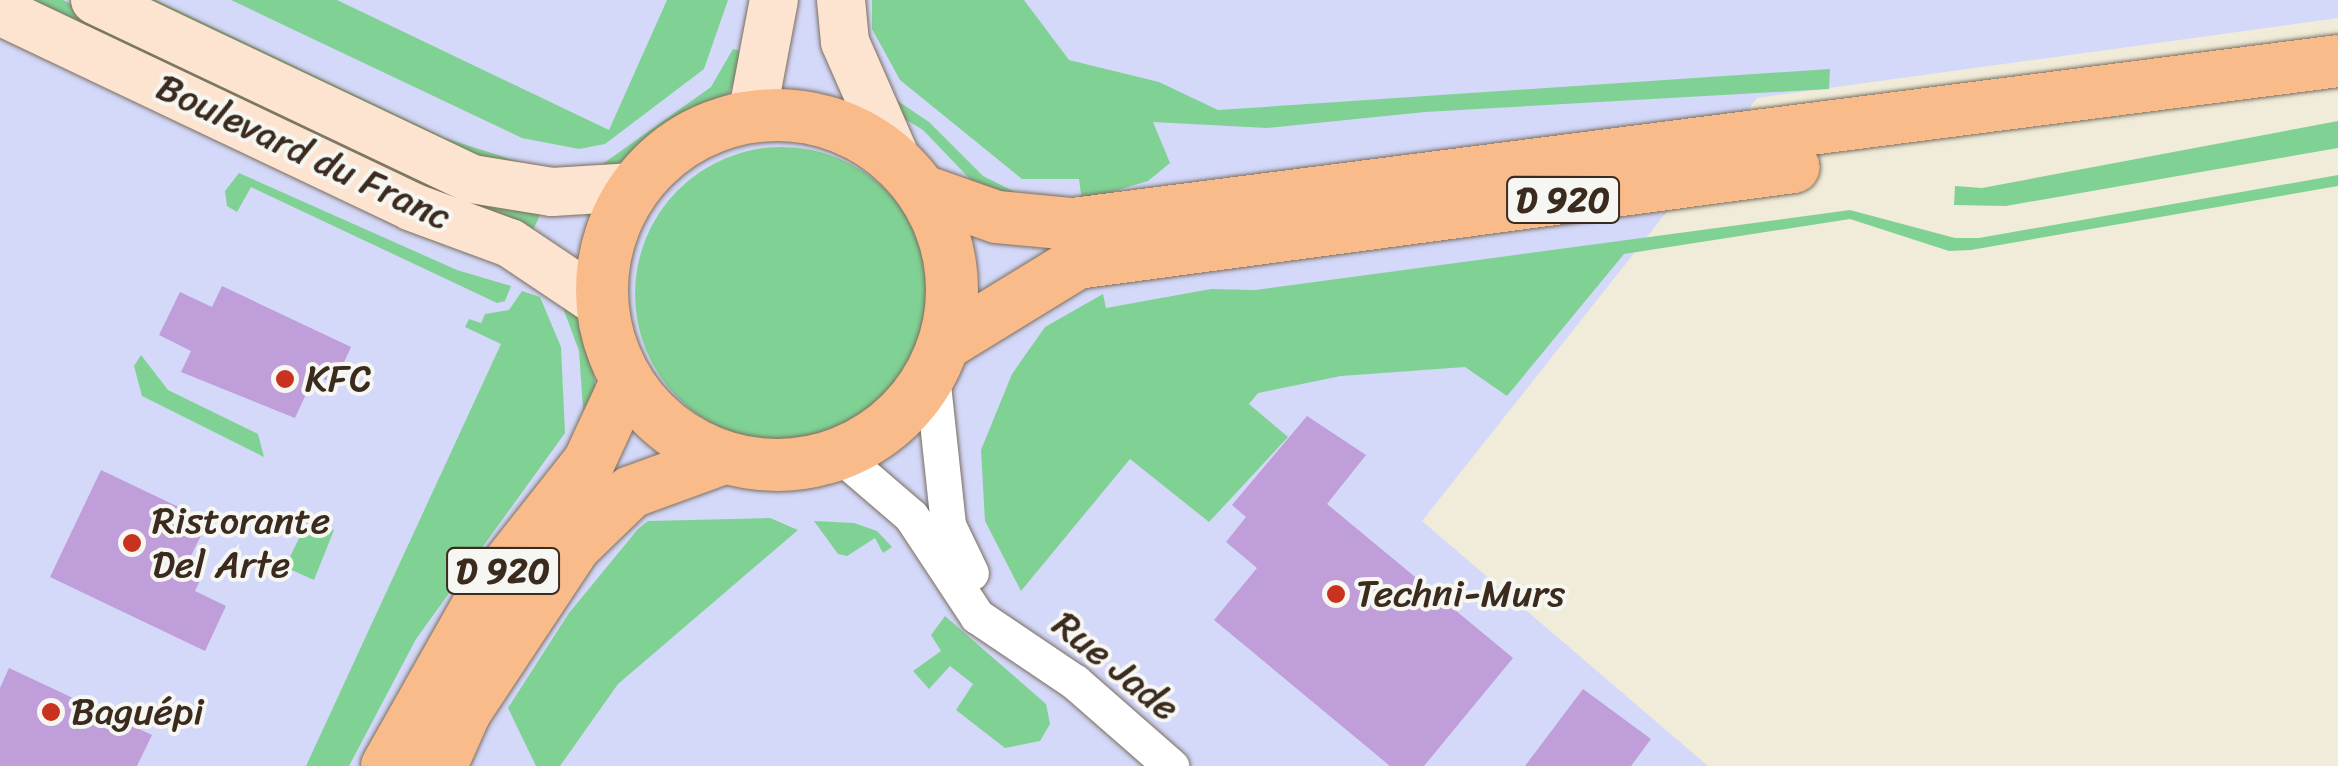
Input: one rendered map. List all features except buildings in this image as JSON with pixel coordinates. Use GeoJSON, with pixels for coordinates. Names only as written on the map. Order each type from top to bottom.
{"type":"FeatureCollection","features":[{"type":"Feature","properties":{"kind":"main road","name":"D 920"},"geometry":{"type":"LineString","coordinates":[[910,176],[996,217],[1073,224],[2338,60]]}},
{"type":"Feature","properties":{"kind":"main road","name":"D 920"},"geometry":{"type":"LineString","coordinates":[[939,360],[1077,263],[1459,215],[2338,84]]}},
{"type":"Feature","properties":{"kind":"main road"},"geometry":{"type":"LineString","coordinates":[[752,116],[824,120],[910,176],[952,265],[939,360],[892,424],[840,455],[781,466],[724,458],[670,430],[626,382],[601,304],[605,251],[634,187],[691,136],[752,116]]}},
{"type":"Feature","properties":{"kind":"main road","name":"D 920"},"geometry":{"type":"LineString","coordinates":[[387,766],[483,596],[590,462],[626,382]]}},
{"type":"Feature","properties":{"kind":"main road","name":"D 920"},"geometry":{"type":"LineString","coordinates":[[440,766],[464,712],[575,546],[630,492],[724,458]]}},
{"type":"Feature","properties":{"kind":"street","name":"Boulevard du Franc"},"geometry":{"type":"LineString","coordinates":[[95,0],[472,179],[552,192],[634,187]]}},
{"type":"Feature","properties":{"kind":"street"},"geometry":{"type":"LineString","coordinates":[[752,116],[774,0]]}},
{"type":"Feature","properties":{"kind":"street"},"geometry":{"type":"LineString","coordinates":[[841,0],[845,42],[910,176]]}},
{"type":"Feature","properties":{"kind":"street","name":"Boulevard du Franc"},"geometry":{"type":"LineString","coordinates":[[0,11],[412,206],[510,243],[601,304]]}},
{"type":"Feature","properties":{"kind":"street","name":"Rue Jade"},"geometry":{"type":"LineString","coordinates":[[939,360],[948,525],[1007,632]]}},
{"type":"Feature","properties":{"kind":"street","name":"Rue Jade"},"geometry":{"type":"LineString","coordinates":[[840,455],[888,490],[967,604],[1171,766]]}},
{"type":"Feature","properties":{"kind":"shaded area"},"geometry":{"type":"Polygon","coordinates":[[[0,0],[2338,0],[2338,18],[1757,98],[1422,521],[1708,766],[0,766],[0,0]]]}},
{"type":"Feature","properties":{"kind":"green space"},"geometry":{"type":"Polygon","coordinates":[[[17,0],[63,0],[435,177],[541,206],[540,215],[530,237],[17,0]]]}},
{"type":"Feature","properties":{"kind":"green space"},"geometry":{"type":"Polygon","coordinates":[[[128,0],[156,0],[445,138],[538,168],[482,165],[128,0]]]}},
{"type":"Feature","properties":{"kind":"green space"},"geometry":{"type":"Polygon","coordinates":[[[231,0],[337,0],[609,130],[667,0],[728,0],[704,69],[605,144],[579,149],[522,138],[231,0]]]}},
{"type":"Feature","properties":{"kind":"green space"},"geometry":{"type":"Polygon","coordinates":[[[872,0],[1024,0],[1069,60],[1159,82],[1218,110],[1830,69],[1829,89],[1425,112],[1267,128],[1153,122],[1170,163],[1148,181],[1082,201],[1079,179],[1022,179],[900,80],[872,29],[872,0]]]}},
{"type":"Feature","properties":{"kind":"green space"},"geometry":{"type":"Polygon","coordinates":[[[733,49],[748,53],[729,93],[653,150],[587,175],[711,87],[733,49]]]}},
{"type":"Feature","properties":{"kind":"green space"},"geometry":{"type":"Polygon","coordinates":[[[883,91],[929,122],[983,176],[1043,206],[971,180],[923,130],[900,116],[883,91]]]}},
{"type":"Feature","properties":{"kind":"green space"},"geometry":{"type":"Polygon","coordinates":[[[2338,121],[2338,148],[2006,206],[1954,205],[1955,186],[1982,188],[2338,121]]]}},
{"type":"Feature","properties":{"kind":"green space"},"geometry":{"type":"Polygon","coordinates":[[[782,147],[838,158],[886,190],[918,238],[929,294],[918,350],[886,398],[838,430],[782,441],[726,430],[678,398],[646,350],[635,294],[646,238],[678,190],[726,158],[782,147]]]}},
{"type":"Feature","properties":{"kind":"green space"},"geometry":{"type":"Polygon","coordinates":[[[239,173],[457,270],[511,286],[505,301],[497,303],[251,187],[237,212],[227,206],[225,191],[239,173]]]}},
{"type":"Feature","properties":{"kind":"green space"},"geometry":{"type":"Polygon","coordinates":[[[2338,175],[2338,186],[1971,250],[1949,251],[1850,219],[1624,254],[1507,396],[1465,367],[1341,376],[1258,393],[1249,404],[1288,437],[1209,522],[1130,459],[1021,591],[985,521],[981,450],[1012,374],[1045,327],[1103,294],[1106,308],[1211,289],[1255,290],[1850,210],[1955,238],[1979,238],[2338,175]]]}},
{"type":"Feature","properties":{"kind":"green space"},"geometry":{"type":"Polygon","coordinates":[[[522,291],[540,297],[561,347],[565,433],[416,639],[349,766],[306,766],[501,344],[465,327],[469,319],[481,323],[485,314],[509,310],[522,291]]]}},
{"type":"Feature","properties":{"kind":"green space"},"geometry":{"type":"Polygon","coordinates":[[[558,294],[584,312],[590,336],[597,404],[584,422],[579,351],[558,294]]]}},
{"type":"Feature","properties":{"kind":"green space"},"geometry":{"type":"Polygon","coordinates":[[[141,355],[168,390],[258,434],[264,457],[142,396],[134,366],[141,355]]]}},
{"type":"Feature","properties":{"kind":"green space"},"geometry":{"type":"Polygon","coordinates":[[[770,518],[798,530],[618,684],[560,766],[536,766],[508,708],[569,613],[638,529],[648,521],[770,518]]]}},
{"type":"Feature","properties":{"kind":"green space"},"geometry":{"type":"Polygon","coordinates":[[[308,520],[334,530],[314,580],[285,567],[308,520]]]}},
{"type":"Feature","properties":{"kind":"green space"},"geometry":{"type":"Polygon","coordinates":[[[814,521],[854,523],[877,531],[892,547],[883,553],[875,538],[847,556],[838,554],[814,521]]]}},
{"type":"Feature","properties":{"kind":"green space"},"geometry":{"type":"Polygon","coordinates":[[[945,616],[1046,704],[1050,724],[1040,741],[1005,748],[956,710],[973,684],[950,666],[929,689],[913,671],[941,651],[931,635],[945,616]]]}},
{"type":"Feature","properties":{"kind":"place","name":"KFC"},"geometry":{"type":"Point","coordinates":[285,379]}},
{"type":"Feature","properties":{"kind":"place","name":"Ristorante Del Arte"},"geometry":{"type":"Point","coordinates":[132,543]}},
{"type":"Feature","properties":{"kind":"place","name":"Techni-Murs"},"geometry":{"type":"Point","coordinates":[1336,594]}},
{"type":"Feature","properties":{"kind":"place","name":"Baguépi"},"geometry":{"type":"Point","coordinates":[51,712]}}]}
